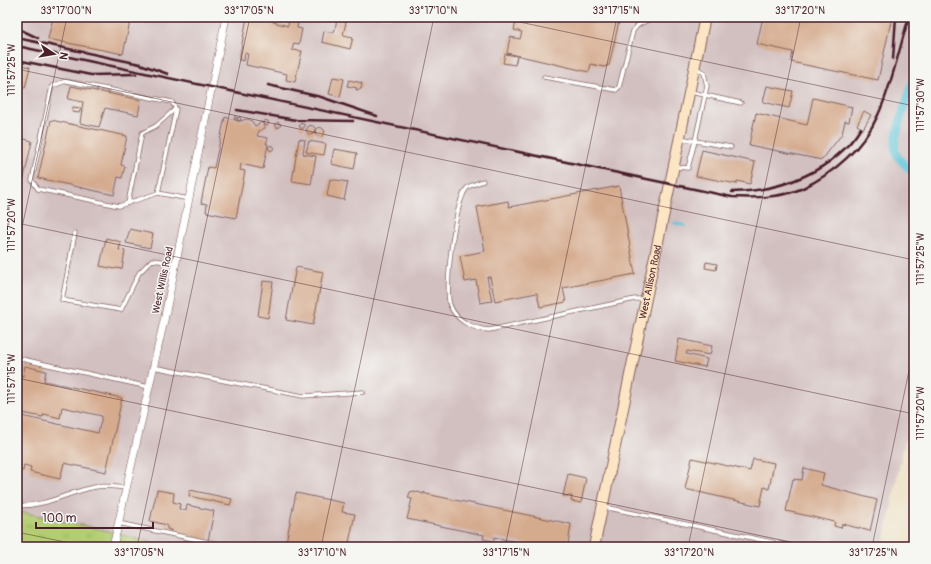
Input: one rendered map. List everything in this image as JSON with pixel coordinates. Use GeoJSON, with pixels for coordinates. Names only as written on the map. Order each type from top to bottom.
{"type":"FeatureCollection","features":[{"type":"Feature","properties":{"kind":"street","name":"West Willis Road"},"geometry":{"type":"LineString","coordinates":[[113,547],[176,263],[226,17]]}},
{"type":"Feature","properties":{"kind":"street","name":"West Allison Road"},"geometry":{"type":"LineString","coordinates":[[594,547],[705,17]]}},
{"type":"Feature","properties":{"kind":"lane"},"geometry":{"type":"LineString","coordinates":[[544,77],[616,90],[619,87],[633,31],[638,25],[654,17]]}},
{"type":"Feature","properties":{"kind":"lane"},"geometry":{"type":"LineString","coordinates":[[673,166],[688,168],[695,141],[705,95],[706,79],[704,73],[695,66]]}},
{"type":"Feature","properties":{"kind":"lane"},"geometry":{"type":"LineString","coordinates":[[158,193],[176,109],[172,102],[66,81],[52,86],[32,180],[38,189],[119,206],[158,193],[188,199]]}},
{"type":"Feature","properties":{"kind":"lane"},"geometry":{"type":"LineString","coordinates":[[689,92],[741,103]]}},
{"type":"Feature","properties":{"kind":"lane"},"geometry":{"type":"LineString","coordinates":[[128,203],[142,133],[145,130],[156,126],[176,109]]}},
{"type":"Feature","properties":{"kind":"lane"},"geometry":{"type":"LineString","coordinates":[[679,138],[732,147]]}},
{"type":"Feature","properties":{"kind":"lane"},"geometry":{"type":"LineString","coordinates":[[484,181],[467,188],[459,203],[455,220],[448,288],[450,305],[458,317],[467,324],[478,330],[488,330],[635,299],[646,299]]}},
{"type":"Feature","properties":{"kind":"lane"},"geometry":{"type":"LineString","coordinates":[[75,233],[62,300],[121,310],[139,274],[152,260],[176,263]]}},
{"type":"Feature","properties":{"kind":"lane"},"geometry":{"type":"LineString","coordinates":[[17,358],[149,387]]}},
{"type":"Feature","properties":{"kind":"lane"},"geometry":{"type":"LineString","coordinates":[[153,367],[303,396],[363,392]]}},
{"type":"Feature","properties":{"kind":"lane"},"geometry":{"type":"LineString","coordinates":[[17,506],[31,506],[51,502],[94,487],[108,486],[126,488]]}},
{"type":"Feature","properties":{"kind":"lane"},"geometry":{"type":"LineString","coordinates":[[603,506],[796,547]]}},
{"type":"Feature","properties":{"kind":"lane"},"geometry":{"type":"LineString","coordinates":[[118,523],[232,547]]}},
{"type":"Feature","properties":{"kind":"shaded area"},"geometry":{"type":"Polygon","coordinates":[[[17,17],[914,17],[914,395],[883,547],[167,547],[108,531],[17,511],[17,17]]]}},
{"type":"Feature","properties":{"kind":"green space"},"geometry":{"type":"Polygon","coordinates":[[[17,511],[108,531],[167,547],[17,547],[17,511]]]}},
{"type":"Feature","properties":{"kind":"building"},"geometry":{"type":"Polygon","coordinates":[[[53,17],[131,17],[123,54],[48,39],[53,17]]]}},
{"type":"Feature","properties":{"kind":"building"},"geometry":{"type":"Polygon","coordinates":[[[247,17],[257,17],[257,19],[264,20],[265,17],[274,17],[273,22],[288,26],[289,17],[299,17],[297,28],[302,29],[299,44],[294,43],[292,50],[302,51],[295,82],[286,80],[287,74],[246,65],[248,54],[245,53],[244,61],[239,60],[247,17]]]}},
{"type":"Feature","properties":{"kind":"building"},"geometry":{"type":"Polygon","coordinates":[[[517,17],[620,17],[609,65],[604,67],[591,64],[589,72],[507,53],[510,37],[520,39],[522,32],[514,30],[517,17]]]}},
{"type":"Feature","properties":{"kind":"building"},"geometry":{"type":"Polygon","coordinates":[[[623,17],[632,17],[631,22],[622,21],[623,17]]]}},
{"type":"Feature","properties":{"kind":"building"},"geometry":{"type":"Polygon","coordinates":[[[763,17],[892,17],[878,80],[791,62],[793,52],[757,44],[763,17]]]}},
{"type":"Feature","properties":{"kind":"building"},"geometry":{"type":"Polygon","coordinates":[[[337,20],[346,22],[343,35],[353,37],[350,49],[322,42],[324,31],[334,33],[337,20]]]}},
{"type":"Feature","properties":{"kind":"building"},"geometry":{"type":"Polygon","coordinates":[[[505,54],[517,56],[515,65],[503,63],[505,54]]]}},
{"type":"Feature","properties":{"kind":"building"},"geometry":{"type":"Polygon","coordinates":[[[17,64],[30,67],[25,88],[17,86],[17,64]]]}},
{"type":"Feature","properties":{"kind":"building"},"geometry":{"type":"Polygon","coordinates":[[[333,77],[344,79],[340,97],[329,94],[333,77]]]}},
{"type":"Feature","properties":{"kind":"building"},"geometry":{"type":"Polygon","coordinates":[[[349,80],[362,83],[361,89],[356,90],[357,88],[347,86],[349,80]]]}},
{"type":"Feature","properties":{"kind":"building"},"geometry":{"type":"Polygon","coordinates":[[[71,86],[141,100],[138,115],[105,108],[99,127],[80,123],[83,102],[68,99],[71,86]]]}},
{"type":"Feature","properties":{"kind":"building"},"geometry":{"type":"Polygon","coordinates":[[[767,86],[793,91],[789,108],[763,102],[767,86]]]}},
{"type":"Feature","properties":{"kind":"building"},"geometry":{"type":"Polygon","coordinates":[[[813,98],[852,107],[849,122],[845,121],[842,134],[822,160],[749,145],[756,113],[807,125],[813,98]]]}},
{"type":"Feature","properties":{"kind":"building"},"geometry":{"type":"Polygon","coordinates":[[[73,107],[81,108],[79,113],[72,112],[73,107]]]}},
{"type":"Feature","properties":{"kind":"building"},"geometry":{"type":"Polygon","coordinates":[[[864,111],[871,115],[863,129],[857,125],[864,111]]]}},
{"type":"Feature","properties":{"kind":"building"},"geometry":{"type":"Polygon","coordinates":[[[235,116],[237,118],[235,120],[238,121],[246,119],[251,120],[255,126],[262,122],[265,128],[259,131],[257,136],[268,138],[263,169],[241,164],[240,170],[245,171],[236,218],[206,212],[207,204],[201,203],[208,167],[214,168],[225,117],[234,120],[235,116]]]}},
{"type":"Feature","properties":{"kind":"building"},"geometry":{"type":"Polygon","coordinates":[[[51,120],[127,136],[121,165],[125,166],[122,178],[118,177],[114,195],[38,178],[51,120]]]}},
{"type":"Feature","properties":{"kind":"building"},"geometry":{"type":"Polygon","coordinates":[[[266,120],[269,123],[266,126],[263,123],[266,120]]]}},
{"type":"Feature","properties":{"kind":"building"},"geometry":{"type":"Polygon","coordinates":[[[278,122],[281,125],[278,128],[275,125],[278,122]]]}},
{"type":"Feature","properties":{"kind":"building"},"geometry":{"type":"Polygon","coordinates":[[[300,124],[304,124],[304,128],[300,128],[300,124]]]}},
{"type":"Feature","properties":{"kind":"building"},"geometry":{"type":"Polygon","coordinates":[[[309,126],[313,126],[315,130],[313,134],[309,134],[307,132],[307,128],[309,126]]]}},
{"type":"Feature","properties":{"kind":"building"},"geometry":{"type":"Polygon","coordinates":[[[318,128],[322,128],[324,132],[322,136],[318,136],[316,134],[316,130],[318,128]]]}},
{"type":"Feature","properties":{"kind":"building"},"geometry":{"type":"Polygon","coordinates":[[[17,137],[32,141],[24,178],[17,177],[17,137]]]}},
{"type":"Feature","properties":{"kind":"building"},"geometry":{"type":"Polygon","coordinates":[[[299,139],[305,140],[303,154],[316,156],[311,184],[292,181],[299,139]]]}},
{"type":"Feature","properties":{"kind":"building"},"geometry":{"type":"Polygon","coordinates":[[[309,141],[326,144],[324,155],[306,152],[309,141]]]}},
{"type":"Feature","properties":{"kind":"building"},"geometry":{"type":"Polygon","coordinates":[[[271,145],[274,148],[271,151],[268,148],[271,145]]]}},
{"type":"Feature","properties":{"kind":"building"},"geometry":{"type":"Polygon","coordinates":[[[334,149],[357,153],[354,169],[331,164],[334,149]]]}},
{"type":"Feature","properties":{"kind":"building"},"geometry":{"type":"Polygon","coordinates":[[[702,150],[755,162],[750,184],[737,181],[737,184],[696,176],[702,150]]]}},
{"type":"Feature","properties":{"kind":"building"},"geometry":{"type":"Polygon","coordinates":[[[330,179],[348,182],[344,200],[327,196],[330,179]]]}},
{"type":"Feature","properties":{"kind":"building"},"geometry":{"type":"Polygon","coordinates":[[[619,186],[635,274],[563,288],[566,302],[540,307],[537,293],[495,301],[490,277],[487,277],[492,301],[480,303],[476,280],[465,282],[460,256],[485,251],[477,207],[508,201],[509,207],[619,186]]]}},
{"type":"Feature","properties":{"kind":"building"},"geometry":{"type":"Polygon","coordinates":[[[130,229],[153,234],[150,248],[126,243],[130,229]]]}},
{"type":"Feature","properties":{"kind":"building"},"geometry":{"type":"Polygon","coordinates":[[[106,238],[121,242],[119,250],[125,251],[122,269],[100,266],[106,238]]]}},
{"type":"Feature","properties":{"kind":"building"},"geometry":{"type":"Polygon","coordinates":[[[706,262],[717,264],[716,270],[705,268],[706,262]]]}},
{"type":"Feature","properties":{"kind":"building"},"geometry":{"type":"Polygon","coordinates":[[[296,267],[323,272],[313,325],[286,320],[296,267]]]}},
{"type":"Feature","properties":{"kind":"building"},"geometry":{"type":"Polygon","coordinates":[[[263,281],[273,282],[268,318],[258,316],[263,281]]]}},
{"type":"Feature","properties":{"kind":"building"},"geometry":{"type":"Polygon","coordinates":[[[679,339],[712,346],[710,355],[687,351],[686,354],[707,359],[705,367],[675,361],[679,339]]]}},
{"type":"Feature","properties":{"kind":"building"},"geometry":{"type":"Polygon","coordinates":[[[25,366],[46,371],[44,381],[122,398],[106,472],[64,463],[60,479],[30,472],[31,467],[24,465],[23,471],[18,470],[17,415],[98,433],[102,416],[62,407],[60,418],[44,414],[43,417],[17,412],[17,375],[23,376],[25,366]]]}},
{"type":"Feature","properties":{"kind":"building"},"geometry":{"type":"Polygon","coordinates":[[[692,458],[750,471],[753,459],[774,463],[769,489],[764,487],[760,506],[685,489],[692,458]]]}},
{"type":"Feature","properties":{"kind":"building"},"geometry":{"type":"Polygon","coordinates":[[[804,468],[824,473],[821,485],[877,500],[870,531],[842,524],[841,528],[834,526],[835,522],[786,511],[793,479],[802,480],[804,468]]]}},
{"type":"Feature","properties":{"kind":"building"},"geometry":{"type":"Polygon","coordinates":[[[568,474],[586,478],[581,503],[571,501],[572,496],[563,496],[568,474]]]}},
{"type":"Feature","properties":{"kind":"building"},"geometry":{"type":"Polygon","coordinates":[[[157,490],[174,493],[173,502],[180,504],[179,509],[186,510],[187,505],[214,511],[208,541],[171,533],[171,530],[167,529],[167,525],[150,521],[157,490]]]}},
{"type":"Feature","properties":{"kind":"building"},"geometry":{"type":"Polygon","coordinates":[[[190,490],[232,499],[230,505],[189,496],[190,490]]]}},
{"type":"Feature","properties":{"kind":"building"},"geometry":{"type":"Polygon","coordinates":[[[414,491],[571,524],[568,545],[566,544],[566,547],[539,547],[494,537],[494,541],[483,539],[484,535],[407,519],[412,499],[408,498],[410,492],[414,491]]]}},
{"type":"Feature","properties":{"kind":"building"},"geometry":{"type":"Polygon","coordinates":[[[296,493],[344,503],[342,512],[355,514],[348,547],[285,547],[296,493]]]}},
{"type":"Feature","properties":{"kind":"building"},"geometry":{"type":"Polygon","coordinates":[[[17,499],[22,500],[21,504],[17,503],[17,499]]]}},
{"type":"Feature","properties":{"kind":"waterway"},"geometry":{"type":"LineString","coordinates":[[914,77],[899,124],[895,142],[896,153],[914,174]]}},
{"type":"Feature","properties":{"kind":"waterway"},"geometry":{"type":"LineString","coordinates":[[674,223],[686,226]]}},
{"type":"Feature","properties":{"kind":"railway"},"geometry":{"type":"LineString","coordinates":[[893,59],[896,17]]}},
{"type":"Feature","properties":{"kind":"railway"},"geometry":{"type":"LineString","coordinates":[[17,46],[732,197],[759,197],[786,194],[815,182],[837,167],[865,138],[883,103],[909,17]]}},
{"type":"Feature","properties":{"kind":"railway"},"geometry":{"type":"LineString","coordinates":[[17,28],[38,38]]}},
{"type":"Feature","properties":{"kind":"railway"},"geometry":{"type":"LineString","coordinates":[[17,38],[140,64],[168,74]]}},
{"type":"Feature","properties":{"kind":"railway"},"geometry":{"type":"LineString","coordinates":[[17,60],[91,75],[136,74]]}},
{"type":"Feature","properties":{"kind":"railway"},"geometry":{"type":"LineString","coordinates":[[268,85],[321,97],[377,116]]}},
{"type":"Feature","properties":{"kind":"railway"},"geometry":{"type":"LineString","coordinates":[[237,110],[296,120],[353,121]]}},
{"type":"Feature","properties":{"kind":"railway"},"geometry":{"type":"LineString","coordinates":[[732,192],[769,188],[788,183],[805,176],[822,167],[836,156],[850,143],[861,128]]}}]}
